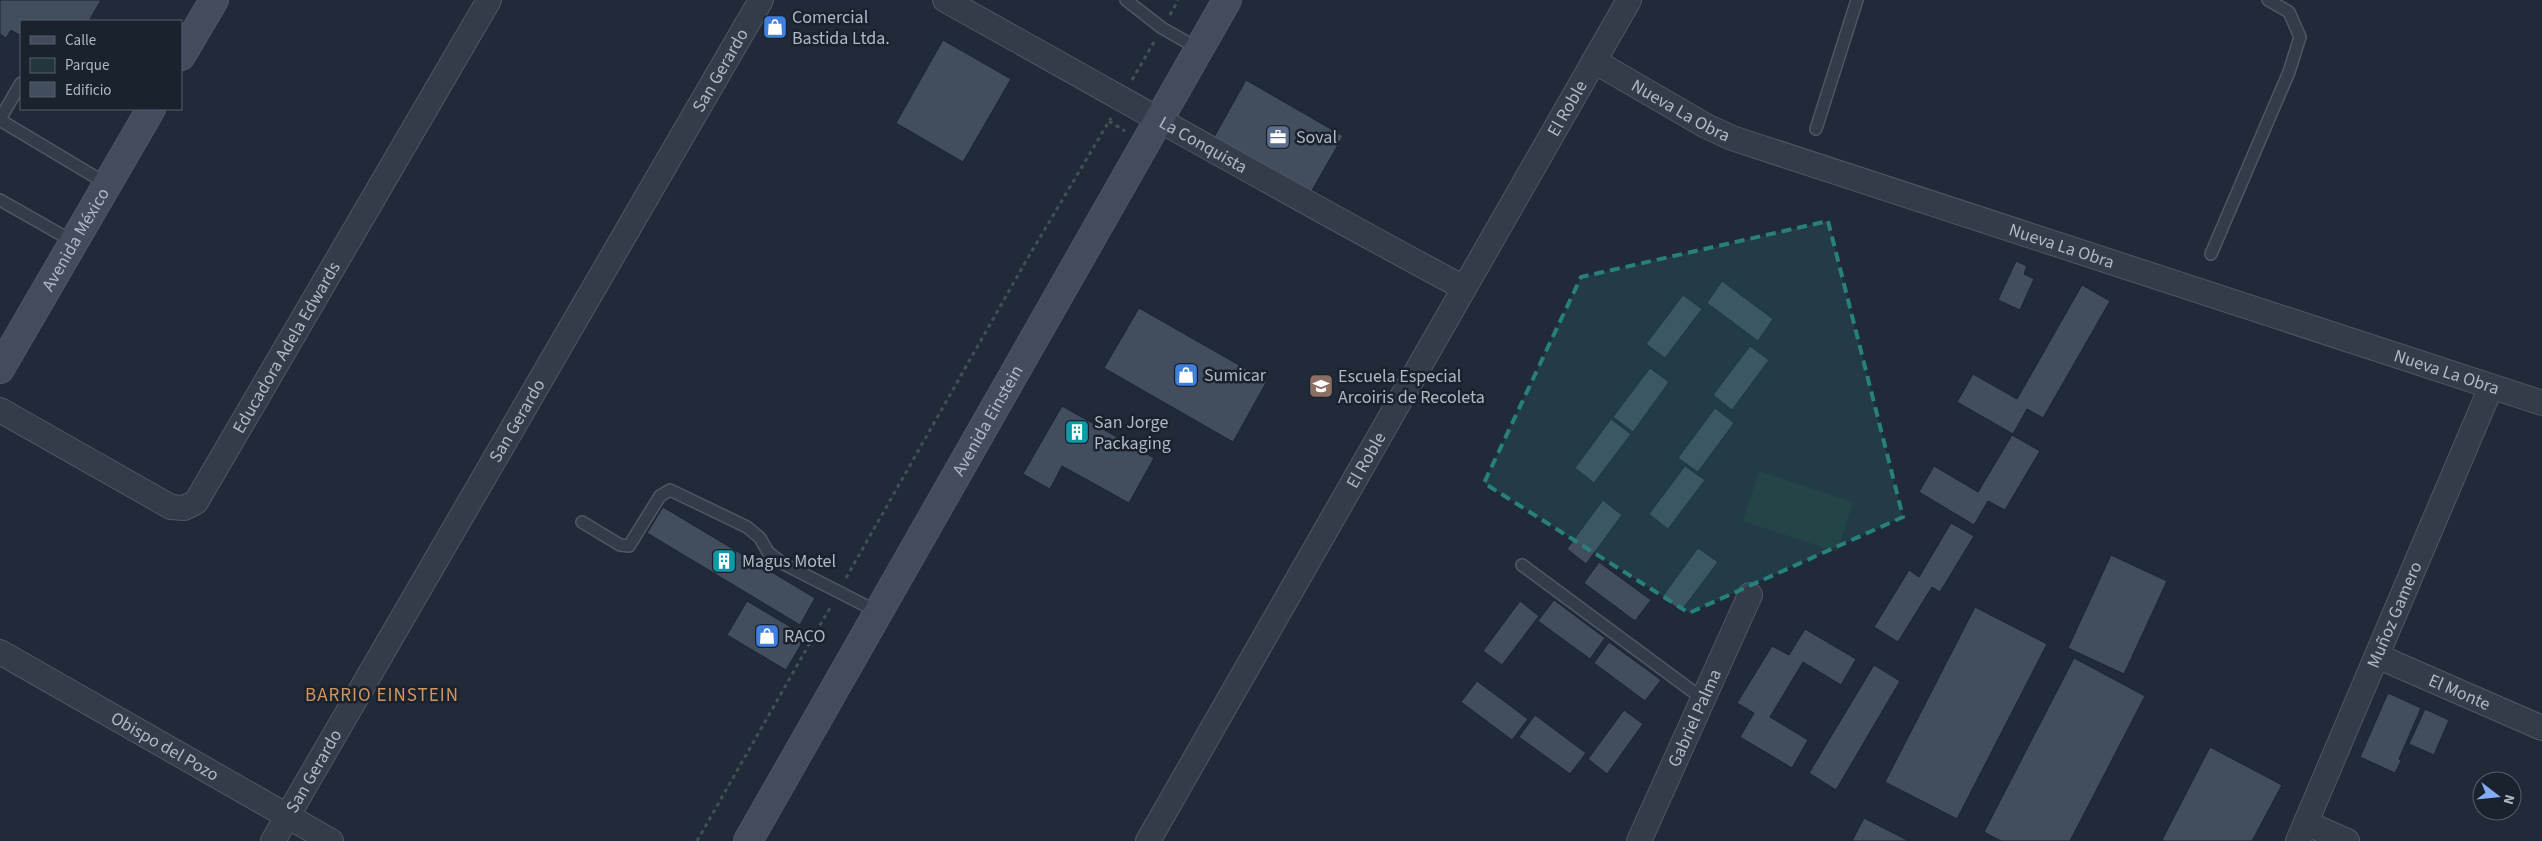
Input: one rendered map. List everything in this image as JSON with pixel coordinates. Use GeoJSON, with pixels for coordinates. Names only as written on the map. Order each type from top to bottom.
{"type":"FeatureCollection","features":[{"type":"Feature","properties":{"kind":"main road"},"geometry":{"type":"LineString","coordinates":[[182,54],[214,0]]}},
{"type":"Feature","properties":{"kind":"main road","name":"Avenida Einstein"},"geometry":{"type":"LineString","coordinates":[[748,841],[1227,0]]}},
{"type":"Feature","properties":{"kind":"main road","name":"Avenida México"},"geometry":{"type":"LineString","coordinates":[[0,369],[150,110]]}},
{"type":"Feature","properties":{"kind":"street","name":"Educadora Adela Edwards"},"geometry":{"type":"LineString","coordinates":[[0,410],[171,508],[184,508],[196,502],[489,0]]}},
{"type":"Feature","properties":{"kind":"street","name":"San Gerardo"},"geometry":{"type":"LineString","coordinates":[[273,841],[761,0]]}},
{"type":"Feature","properties":{"kind":"street","name":"La Conquista"},"geometry":{"type":"LineString","coordinates":[[945,0],[1158,120],[1464,288]]}},
{"type":"Feature","properties":{"kind":"street","name":"El Roble"},"geometry":{"type":"LineString","coordinates":[[1148,841],[1629,0]]}},
{"type":"Feature","properties":{"kind":"street","name":"Nueva La Obra"},"geometry":{"type":"LineString","coordinates":[[1594,61],[1706,126],[1732,138],[2542,403]]}},
{"type":"Feature","properties":{"kind":"street","name":"Muñoz Gamero"},"geometry":{"type":"LineString","coordinates":[[2302,832],[2491,387]]}},
{"type":"Feature","properties":{"kind":"street","name":"Gabriel Palma"},"geometry":{"type":"LineString","coordinates":[[1639,841],[1750,595]]}},
{"type":"Feature","properties":{"kind":"street","name":"Obispo del Pozo"},"geometry":{"type":"LineString","coordinates":[[0,652],[331,841]]}},
{"type":"Feature","properties":{"kind":"street","name":"El Monte"},"geometry":{"type":"LineString","coordinates":[[2377,656],[2542,728]]}},
{"type":"Feature","properties":{"kind":"street"},"geometry":{"type":"LineString","coordinates":[[2302,832],[2347,841]]}},
{"type":"Feature","properties":{"kind":"lane"},"geometry":{"type":"LineString","coordinates":[[1816,130],[1857,0]]}},
{"type":"Feature","properties":{"kind":"lane"},"geometry":{"type":"LineString","coordinates":[[2211,254],[2289,72],[2300,37],[2289,12],[2268,0]]}},
{"type":"Feature","properties":{"kind":"lane"},"geometry":{"type":"LineString","coordinates":[[1133,2],[1162,28],[1198,49]]}},
{"type":"Feature","properties":{"kind":"lane"},"geometry":{"type":"LineString","coordinates":[[20,85],[0,120],[107,184]]}},
{"type":"Feature","properties":{"kind":"lane"},"geometry":{"type":"LineString","coordinates":[[0,200],[74,242]]}},
{"type":"Feature","properties":{"kind":"lane"},"geometry":{"type":"LineString","coordinates":[[582,522],[620,545],[630,546],[660,496],[670,490],[747,527],[760,538],[768,552],[782,563],[878,612]]}},
{"type":"Feature","properties":{"kind":"lane"},"geometry":{"type":"LineString","coordinates":[[1522,565],[1703,699]]}},
{"type":"Feature","properties":{"kind":"path"},"geometry":{"type":"LineString","coordinates":[[697,841],[1026,261],[1178,0]]}},
{"type":"Feature","properties":{"kind":"highlighted area"},"geometry":{"type":"Polygon","coordinates":[[[1828,221],[1903,517],[1689,613],[1484,483],[1581,277],[1828,221]]]}},
{"type":"Feature","properties":{"kind":"green space"},"geometry":{"type":"Polygon","coordinates":[[[1759,471],[1853,502],[1837,552],[1743,521],[1759,471]]]}},
{"type":"Feature","properties":{"kind":"building"},"geometry":{"type":"Polygon","coordinates":[[[0,0],[101,0],[90,20],[20,20],[20,35],[11,30],[6,38],[0,34],[0,0]]]}},
{"type":"Feature","properties":{"kind":"building"},"geometry":{"type":"Polygon","coordinates":[[[943,40],[1011,79],[963,162],[896,123],[943,40]]]}},
{"type":"Feature","properties":{"kind":"building","name":"Soval"},"geometry":{"type":"Polygon","coordinates":[[[1246,80],[1343,136],[1310,194],[1213,139],[1246,80]]]}},
{"type":"Feature","properties":{"kind":"building"},"geometry":{"type":"Polygon","coordinates":[[[2016,261],[2027,266],[2024,274],[2034,279],[2020,310],[1998,300],[2016,261]]]}},
{"type":"Feature","properties":{"kind":"building"},"geometry":{"type":"Polygon","coordinates":[[[1722,281],[1773,319],[1758,341],[1707,303],[1722,281]]]}},
{"type":"Feature","properties":{"kind":"building"},"geometry":{"type":"Polygon","coordinates":[[[2082,285],[2110,301],[2043,418],[2027,409],[2013,434],[1957,402],[1973,374],[2017,399],[2082,285]]]}},
{"type":"Feature","properties":{"kind":"building"},"geometry":{"type":"Polygon","coordinates":[[[1683,295],[1702,309],[1665,358],[1646,344],[1683,295]]]}},
{"type":"Feature","properties":{"kind":"building","name":"Sumicar"},"geometry":{"type":"Polygon","coordinates":[[[1139,308],[1267,381],[1233,442],[1104,368],[1139,308]]]}},
{"type":"Feature","properties":{"kind":"building"},"geometry":{"type":"Polygon","coordinates":[[[1750,346],[1769,360],[1732,410],[1713,395],[1750,346]]]}},
{"type":"Feature","properties":{"kind":"building"},"geometry":{"type":"Polygon","coordinates":[[[1650,368],[1669,382],[1633,432],[1613,417],[1650,368]]]}},
{"type":"Feature","properties":{"kind":"building","name":"San Jorge Packaging"},"geometry":{"type":"Polygon","coordinates":[[[1062,406],[1154,458],[1129,503],[1062,466],[1050,489],[1023,474],[1062,406]]]}},
{"type":"Feature","properties":{"kind":"building"},"geometry":{"type":"Polygon","coordinates":[[[1715,408],[1734,423],[1698,472],[1678,458],[1715,408]]]}},
{"type":"Feature","properties":{"kind":"building"},"geometry":{"type":"Polygon","coordinates":[[[1611,419],[1631,434],[1594,483],[1575,468],[1611,419]]]}},
{"type":"Feature","properties":{"kind":"building"},"geometry":{"type":"Polygon","coordinates":[[[2012,435],[2040,451],[2005,510],[1988,501],[1974,525],[1919,492],[1934,466],[1978,492],[2012,435]]]}},
{"type":"Feature","properties":{"kind":"building"},"geometry":{"type":"Polygon","coordinates":[[[1685,466],[1705,480],[1668,529],[1649,514],[1685,466]]]}},
{"type":"Feature","properties":{"kind":"building"},"geometry":{"type":"Polygon","coordinates":[[[1603,500],[1622,515],[1586,564],[1567,549],[1603,500]]]}},
{"type":"Feature","properties":{"kind":"building","name":"Magus Motel"},"geometry":{"type":"Polygon","coordinates":[[[663,507],[815,598],[800,625],[647,533],[663,507]]]}},
{"type":"Feature","properties":{"kind":"building"},"geometry":{"type":"Polygon","coordinates":[[[1951,523],[1974,536],[1940,592],[1932,587],[1898,642],[1874,627],[1909,570],[1919,577],[1951,523]]]}},
{"type":"Feature","properties":{"kind":"building"},"geometry":{"type":"Polygon","coordinates":[[[1698,548],[1718,562],[1681,611],[1662,597],[1698,548]]]}},
{"type":"Feature","properties":{"kind":"building"},"geometry":{"type":"Polygon","coordinates":[[[2111,555],[2167,581],[2124,674],[2068,648],[2111,555]]]}},
{"type":"Feature","properties":{"kind":"building"},"geometry":{"type":"Polygon","coordinates":[[[1599,562],[1651,600],[1635,621],[1584,583],[1599,562]]]}},
{"type":"Feature","properties":{"kind":"building"},"geometry":{"type":"Polygon","coordinates":[[[1554,600],[1605,638],[1590,659],[1538,621],[1554,600]]]}},
{"type":"Feature","properties":{"kind":"building","name":"RACO"},"geometry":{"type":"Polygon","coordinates":[[[747,601],[806,636],[786,670],[727,635],[747,601]]]}},
{"type":"Feature","properties":{"kind":"building"},"geometry":{"type":"Polygon","coordinates":[[[1520,601],[1539,616],[1502,665],[1483,651],[1520,601]]]}},
{"type":"Feature","properties":{"kind":"building"},"geometry":{"type":"Polygon","coordinates":[[[1975,607],[2047,644],[1957,819],[1885,782],[1975,607]]]}},
{"type":"Feature","properties":{"kind":"building"},"geometry":{"type":"Polygon","coordinates":[[[1805,629],[1856,659],[1841,685],[1803,662],[1770,717],[1808,740],[1792,768],[1740,737],[1754,713],[1737,703],[1772,646],[1789,655],[1805,629]]]}},
{"type":"Feature","properties":{"kind":"building"},"geometry":{"type":"Polygon","coordinates":[[[1609,642],[1661,680],[1645,701],[1594,663],[1609,642]]]}},
{"type":"Feature","properties":{"kind":"building"},"geometry":{"type":"Polygon","coordinates":[[[2074,658],[2145,696],[2070,841],[2001,841],[1984,832],[2074,658]]]}},
{"type":"Feature","properties":{"kind":"building"},"geometry":{"type":"Polygon","coordinates":[[[1874,665],[1900,681],[1836,790],[1809,773],[1874,665]]]}},
{"type":"Feature","properties":{"kind":"building"},"geometry":{"type":"Polygon","coordinates":[[[1477,681],[1528,719],[1512,740],[1461,702],[1477,681]]]}},
{"type":"Feature","properties":{"kind":"building"},"geometry":{"type":"Polygon","coordinates":[[[2388,693],[2421,708],[2395,773],[2360,757],[2388,693]]]}},
{"type":"Feature","properties":{"kind":"building"},"geometry":{"type":"Polygon","coordinates":[[[2425,709],[2449,720],[2434,755],[2409,744],[2425,709]]]}},
{"type":"Feature","properties":{"kind":"building"},"geometry":{"type":"Polygon","coordinates":[[[1624,710],[1643,724],[1607,774],[1588,759],[1624,710]]]}},
{"type":"Feature","properties":{"kind":"building"},"geometry":{"type":"Polygon","coordinates":[[[1535,715],[1586,753],[1570,774],[1519,737],[1535,715]]]}},
{"type":"Feature","properties":{"kind":"building"},"geometry":{"type":"Polygon","coordinates":[[[2210,747],[2282,785],[2252,841],[2162,840],[2210,747]]]}},
{"type":"Feature","properties":{"kind":"building"},"geometry":{"type":"Polygon","coordinates":[[[1864,818],[1909,841],[1852,841],[1864,818]]]}},
{"type":"Feature","properties":{"kind":"place","name":"Comercial Bastida Ltda."},"geometry":{"type":"Point","coordinates":[775,27]}},
{"type":"Feature","properties":{"kind":"place","name":"Soval"},"geometry":{"type":"Point","coordinates":[1278,137]}},
{"type":"Feature","properties":{"kind":"place","name":"Sumicar"},"geometry":{"type":"Point","coordinates":[1186,375]}},
{"type":"Feature","properties":{"kind":"place","name":"Escuela Especial Arcoiris de Recoleta"},"geometry":{"type":"Point","coordinates":[1321,386]}},
{"type":"Feature","properties":{"kind":"place","name":"San Jorge Packaging"},"geometry":{"type":"Point","coordinates":[1077,432]}},
{"type":"Feature","properties":{"kind":"place","name":"Magus Motel"},"geometry":{"type":"Point","coordinates":[724,561]}},
{"type":"Feature","properties":{"kind":"place","name":"RACO"},"geometry":{"type":"Point","coordinates":[767,636]}},
{"type":"Feature","properties":{"kind":"district","name":"BARRIO EINSTEIN"},"geometry":{"type":"Point","coordinates":[382,695]}}]}
